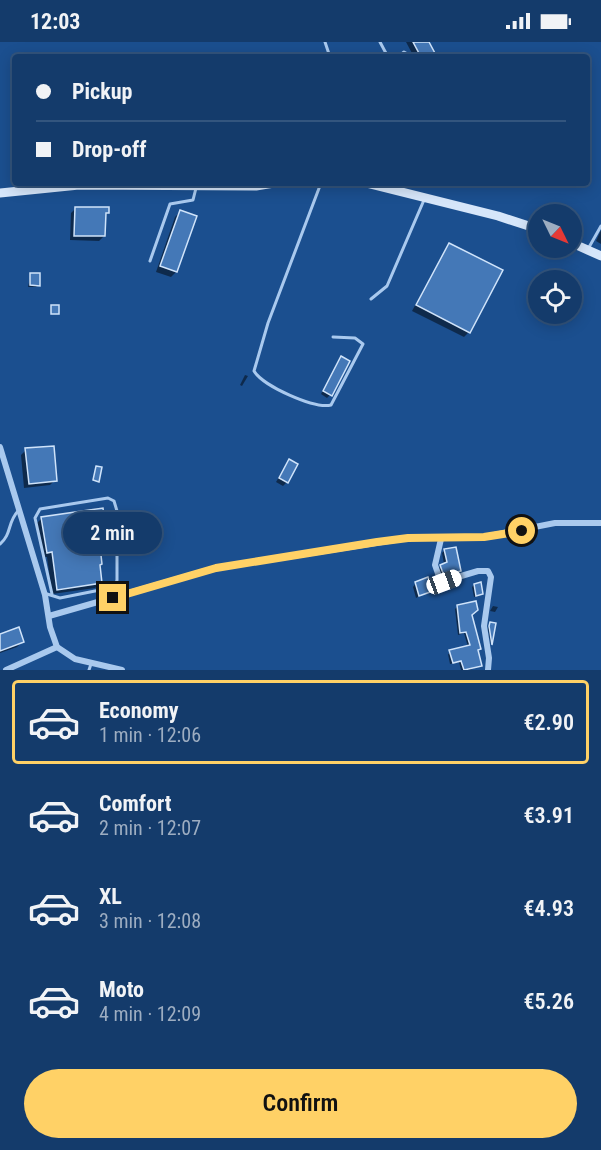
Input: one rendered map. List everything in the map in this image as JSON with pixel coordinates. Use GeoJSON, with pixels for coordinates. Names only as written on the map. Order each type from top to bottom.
{"type":"FeatureCollection","features":[{"type":"Feature","properties":{"kind":"street"},"geometry":{"type":"LineString","coordinates":[[0,192],[68,186]]}},
{"type":"Feature","properties":{"kind":"street"},"geometry":{"type":"LineString","coordinates":[[379,186],[528,226]]}},
{"type":"Feature","properties":{"kind":"street"},"geometry":{"type":"LineString","coordinates":[[582,248],[601,256]]}},
{"type":"Feature","properties":{"kind":"street"},"geometry":{"type":"LineString","coordinates":[[0,447],[18,511],[48,594],[50,627],[57,647],[90,667],[122,670]]}},
{"type":"Feature","properties":{"kind":"street"},"geometry":{"type":"LineString","coordinates":[[49,616],[216,568],[408,538],[441,539],[504,535],[555,523],[601,523]]}},
{"type":"Feature","properties":{"kind":"street"},"geometry":{"type":"LineString","coordinates":[[441,539],[435,565],[441,582],[478,571],[488,572],[491,577],[484,626],[489,658],[488,670]]}},
{"type":"Feature","properties":{"kind":"street"},"geometry":{"type":"LineString","coordinates":[[6,670],[57,647]]}},
{"type":"Feature","properties":{"kind":"lane"},"geometry":{"type":"LineString","coordinates":[[150,261],[170,204],[193,200],[196,186]]}},
{"type":"Feature","properties":{"kind":"lane"},"geometry":{"type":"LineString","coordinates":[[320,186],[268,323],[254,371],[262,380],[300,399],[313,404],[331,405],[363,344],[355,338],[333,338]]}},
{"type":"Feature","properties":{"kind":"lane"},"geometry":{"type":"LineString","coordinates":[[371,299],[387,286],[425,198]]}},
{"type":"Feature","properties":{"kind":"lane"},"geometry":{"type":"LineString","coordinates":[[587,250],[601,226]]}},
{"type":"Feature","properties":{"kind":"lane"},"geometry":{"type":"LineString","coordinates":[[108,498],[114,501],[117,511],[117,580],[115,587],[60,598],[48,594],[35,518],[36,512],[40,509],[108,498]]}},
{"type":"Feature","properties":{"kind":"lane"},"geometry":{"type":"LineString","coordinates":[[0,544],[9,534],[10,520],[18,511]]}},
{"type":"Feature","properties":{"kind":"building"},"geometry":{"type":"Polygon","coordinates":[[[413,42],[429,42],[435,54],[419,54],[413,42]]]}},
{"type":"Feature","properties":{"kind":"building"},"geometry":{"type":"Polygon","coordinates":[[[75,207],[109,207],[109,213],[106,213],[105,236],[74,236],[75,207]]]}},
{"type":"Feature","properties":{"kind":"building"},"geometry":{"type":"Polygon","coordinates":[[[180,210],[197,216],[177,272],[160,266],[180,210]]]}},
{"type":"Feature","properties":{"kind":"building"},"geometry":{"type":"Polygon","coordinates":[[[449,243],[503,270],[470,333],[416,305],[449,243]]]}},
{"type":"Feature","properties":{"kind":"building"},"geometry":{"type":"Polygon","coordinates":[[[30,273],[40,273],[40,286],[30,285],[30,273]]]}},
{"type":"Feature","properties":{"kind":"building"},"geometry":{"type":"Polygon","coordinates":[[[51,305],[59,305],[59,314],[51,314],[51,305]]]}},
{"type":"Feature","properties":{"kind":"building"},"geometry":{"type":"Polygon","coordinates":[[[341,356],[350,361],[332,396],[323,391],[341,356]]]}},
{"type":"Feature","properties":{"kind":"building"},"geometry":{"type":"Polygon","coordinates":[[[54,446],[57,481],[29,484],[25,448],[54,446]]]}},
{"type":"Feature","properties":{"kind":"building"},"geometry":{"type":"Polygon","coordinates":[[[289,459],[298,464],[288,483],[279,478],[289,459]]]}},
{"type":"Feature","properties":{"kind":"building"},"geometry":{"type":"Polygon","coordinates":[[[96,466],[102,467],[99,482],[93,480],[96,466]]]}},
{"type":"Feature","properties":{"kind":"building"},"geometry":{"type":"Polygon","coordinates":[[[103,508],[105,526],[101,527],[104,545],[100,546],[102,583],[57,590],[52,552],[47,553],[41,517],[103,508]]]}},
{"type":"Feature","properties":{"kind":"building"},"geometry":{"type":"Polygon","coordinates":[[[456,547],[461,571],[444,576],[440,565],[447,562],[444,549],[456,547]]]}},
{"type":"Feature","properties":{"kind":"building"},"geometry":{"type":"Polygon","coordinates":[[[428,577],[433,591],[419,596],[415,582],[428,577]]]}},
{"type":"Feature","properties":{"kind":"building"},"geometry":{"type":"Polygon","coordinates":[[[481,582],[483,594],[476,596],[474,584],[481,582]]]}},
{"type":"Feature","properties":{"kind":"building"},"geometry":{"type":"Polygon","coordinates":[[[476,601],[478,610],[472,615],[481,649],[478,650],[482,666],[464,670],[461,661],[453,663],[449,650],[470,645],[466,632],[460,633],[457,605],[476,601]]]}},
{"type":"Feature","properties":{"kind":"building"},"geometry":{"type":"Polygon","coordinates":[[[490,622],[496,623],[492,645],[489,626],[490,622]]]}},
{"type":"Feature","properties":{"kind":"building"},"geometry":{"type":"Polygon","coordinates":[[[19,627],[24,642],[0,651],[0,634],[19,627]]]}},
{"type":"Feature","properties":{"kind":"route"},"geometry":{"type":"LineString","coordinates":[[113,598],[216,568],[408,538],[484,537],[522,531]]}}]}
